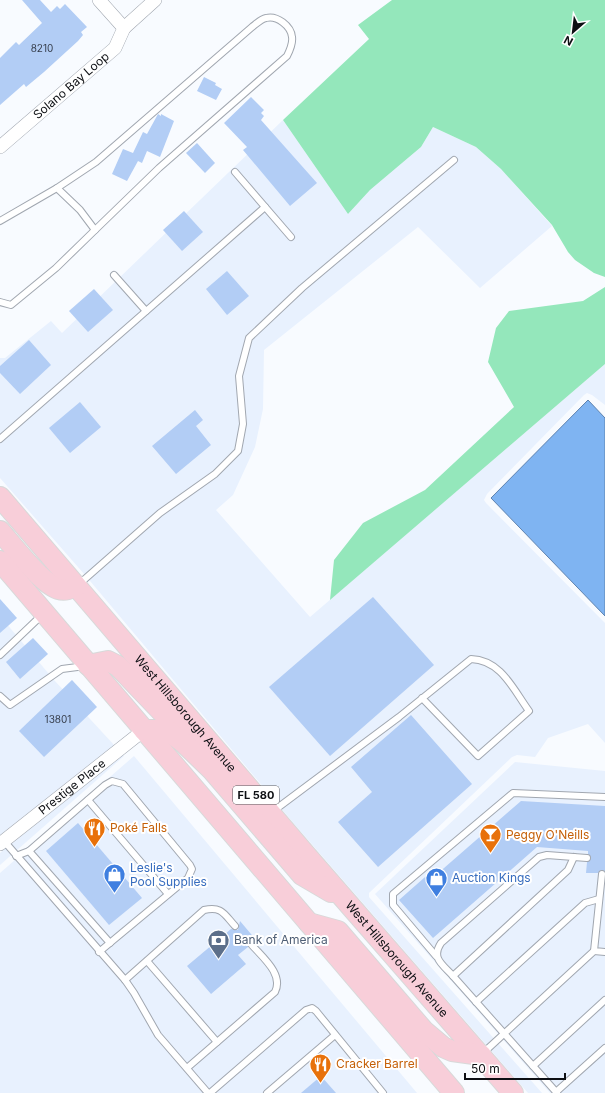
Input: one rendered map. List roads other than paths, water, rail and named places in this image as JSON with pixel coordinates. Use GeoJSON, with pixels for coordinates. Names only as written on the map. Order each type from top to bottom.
{"type":"FeatureCollection","features":[{"type":"Feature","properties":{"kind":"main road","name":"West Hillsborough Avenue"},"geometry":{"type":"LineString","coordinates":[[0,497],[513,1093]]}},
{"type":"Feature","properties":{"kind":"main road"},"geometry":{"type":"LineString","coordinates":[[0,531],[41,576],[57,588],[66,590],[76,586]]}},
{"type":"Feature","properties":{"kind":"main road"},"geometry":{"type":"LineString","coordinates":[[0,561],[454,1093]]}},
{"type":"Feature","properties":{"kind":"main road"},"geometry":{"type":"LineString","coordinates":[[88,665],[108,661],[118,666],[162,712],[199,729]]}},
{"type":"Feature","properties":{"kind":"main road"},"geometry":{"type":"LineString","coordinates":[[144,730],[167,730],[184,743],[212,770],[302,875],[348,903]]}},
{"type":"Feature","properties":{"kind":"main road"},"geometry":{"type":"LineString","coordinates":[[309,923],[338,931],[424,1031],[443,1047],[452,1051],[481,1055]]}},
{"type":"Feature","properties":{"kind":"street"},"geometry":{"type":"LineString","coordinates":[[99,0],[124,28],[156,0]]}},
{"type":"Feature","properties":{"kind":"street","name":"Solano Bay Loop"},"geometry":{"type":"LineString","coordinates":[[0,147],[115,48],[124,28]]}},
{"type":"Feature","properties":{"kind":"street","name":"Prestige Place"},"geometry":{"type":"LineString","coordinates":[[2,842],[144,730]]}},
{"type":"Feature","properties":{"kind":"lane"},"geometry":{"type":"LineString","coordinates":[[0,221],[56,188],[96,162],[252,27],[266,18],[278,19],[287,26],[292,36],[292,45],[287,56],[159,168],[56,268],[11,305],[0,302]]}},
{"type":"Feature","properties":{"kind":"lane"},"geometry":{"type":"LineString","coordinates":[[76,586],[160,513],[215,474],[238,451],[243,424],[239,376],[249,338],[302,288],[454,160]]}},
{"type":"Feature","properties":{"kind":"lane"},"geometry":{"type":"LineString","coordinates":[[235,172],[291,237]]}},
{"type":"Feature","properties":{"kind":"lane"},"geometry":{"type":"LineString","coordinates":[[56,188],[80,210],[95,230]]}},
{"type":"Feature","properties":{"kind":"lane"},"geometry":{"type":"LineString","coordinates":[[0,439],[265,207]]}},
{"type":"Feature","properties":{"kind":"lane"},"geometry":{"type":"LineString","coordinates":[[114,275],[146,310]]}},
{"type":"Feature","properties":{"kind":"lane"},"geometry":{"type":"LineString","coordinates":[[0,655],[44,613]]}},
{"type":"Feature","properties":{"kind":"lane"},"geometry":{"type":"LineString","coordinates":[[271,813],[471,659],[483,660],[497,667],[529,711],[478,756],[422,698]]}},
{"type":"Feature","properties":{"kind":"lane"},"geometry":{"type":"LineString","coordinates":[[0,696],[10,705],[62,669],[88,665]]}},
{"type":"Feature","properties":{"kind":"lane"},"geometry":{"type":"LineString","coordinates":[[16,856],[28,851],[112,781],[123,784],[192,869],[188,878],[100,952]]}},
{"type":"Feature","properties":{"kind":"lane"},"geometry":{"type":"LineString","coordinates":[[605,797],[513,793],[393,894],[393,905],[453,976],[557,1092],[605,1048]]}},
{"type":"Feature","properties":{"kind":"lane"},"geometry":{"type":"LineString","coordinates":[[88,800],[168,894]]}},
{"type":"Feature","properties":{"kind":"lane"},"geometry":{"type":"LineString","coordinates":[[2,842],[125,980],[158,1035],[209,1093],[306,1010],[312,1008],[383,1093]]}},
{"type":"Feature","properties":{"kind":"lane"},"geometry":{"type":"LineString","coordinates":[[28,851],[110,943]]}},
{"type":"Feature","properties":{"kind":"lane"},"geometry":{"type":"LineString","coordinates":[[436,956],[436,951],[441,943],[540,857],[546,855],[587,858]]}},
{"type":"Feature","properties":{"kind":"lane"},"geometry":{"type":"LineString","coordinates":[[453,976],[568,870],[574,857]]}},
{"type":"Feature","properties":{"kind":"lane"},"geometry":{"type":"LineString","coordinates":[[481,1055],[594,951],[602,874]]}},
{"type":"Feature","properties":{"kind":"lane"},"geometry":{"type":"LineString","coordinates":[[476,1002],[586,903],[599,899]]}},
{"type":"Feature","properties":{"kind":"lane"},"geometry":{"type":"LineString","coordinates":[[125,980],[204,910],[213,908],[221,910],[235,926]]}},
{"type":"Feature","properties":{"kind":"lane"},"geometry":{"type":"LineString","coordinates":[[186,1068],[275,992],[278,984],[277,975],[251,944]]}},
{"type":"Feature","properties":{"kind":"lane"},"geometry":{"type":"LineString","coordinates":[[594,951],[605,952]]}},
{"type":"Feature","properties":{"kind":"lane"},"geometry":{"type":"LineString","coordinates":[[147,961],[217,1042]]}},
{"type":"Feature","properties":{"kind":"lane"},"geometry":{"type":"LineString","coordinates":[[533,1066],[605,1000]]}},
{"type":"Feature","properties":{"kind":"lane"},"geometry":{"type":"LineString","coordinates":[[267,1093],[335,1035]]}},
{"type":"Feature","properties":{"kind":"water"},"geometry":{"type":"Polygon","coordinates":[[[588,400],[605,418],[605,616],[491,498],[588,400]]]}},
{"type":"Feature","properties":{"kind":"place","name":"Poké Falls"},"geometry":{"type":"Point","coordinates":[94,848]}},
{"type":"Feature","properties":{"kind":"place","name":"Peggy O'Neills"},"geometry":{"type":"Point","coordinates":[491,854]}},
{"type":"Feature","properties":{"kind":"place","name":"Leslie's Pool Supplies"},"geometry":{"type":"Point","coordinates":[115,894]}},
{"type":"Feature","properties":{"kind":"place","name":"Auction Kings"},"geometry":{"type":"Point","coordinates":[437,898]}},
{"type":"Feature","properties":{"kind":"place","name":"Bank of America"},"geometry":{"type":"Point","coordinates":[218,960]}},
{"type":"Feature","properties":{"kind":"place","name":"Cracker Barrel"},"geometry":{"type":"Point","coordinates":[320,1084]}}]}
